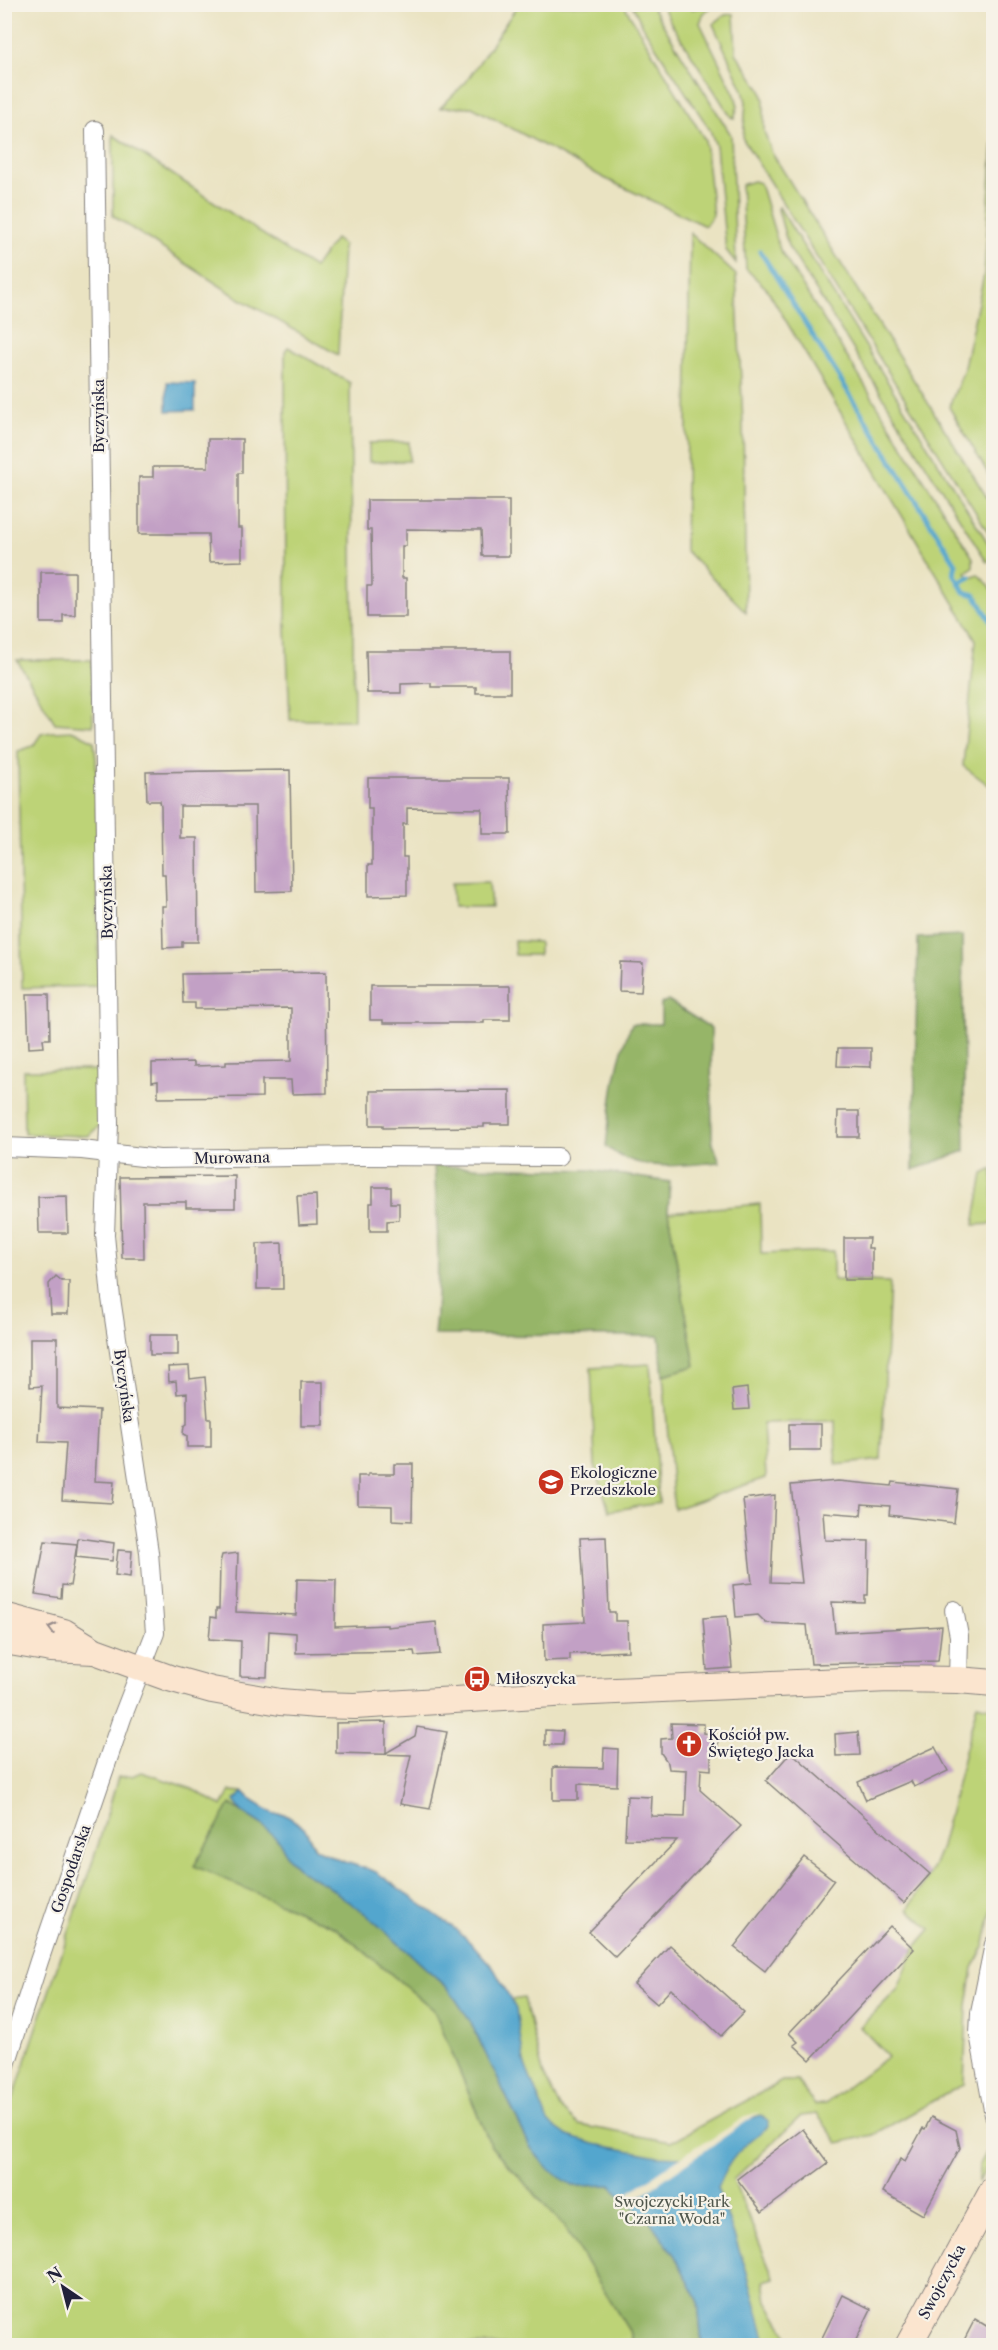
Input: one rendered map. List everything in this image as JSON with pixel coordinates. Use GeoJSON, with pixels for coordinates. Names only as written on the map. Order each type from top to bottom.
{"type":"FeatureCollection","features":[{"type":"Feature","properties":{"kind":"street","name":"Byczyńska"},"geometry":{"type":"LineString","coordinates":[[95,130],[102,742],[108,970],[109,1124],[106,1152],[105,1234],[110,1288],[149,1552],[154,1608],[155,1633],[142,1667]]}},
{"type":"Feature","properties":{"kind":"street","name":"Murowana"},"geometry":{"type":"LineString","coordinates":[[4,1148],[106,1152],[159,1159],[359,1156],[558,1157]]}},
{"type":"Feature","properties":{"kind":"street"},"geometry":{"type":"LineString","coordinates":[[954,1610],[959,1636],[958,1680]]}},
{"type":"Feature","properties":{"kind":"street"},"geometry":{"type":"LineString","coordinates":[[4,1616],[64,1632],[95,1651],[169,1678],[223,1692],[280,1702],[355,1706],[652,1689],[897,1679],[993,1683]]}},
{"type":"Feature","properties":{"kind":"street"},"geometry":{"type":"LineString","coordinates":[[4,1641],[51,1649],[95,1651]]}},
{"type":"Feature","properties":{"kind":"street","name":"Gospodarska"},"geometry":{"type":"LineString","coordinates":[[4,2071],[122,1718],[142,1667]]}},
{"type":"Feature","properties":{"kind":"street"},"geometry":{"type":"LineString","coordinates":[[993,1944],[980,2013],[979,2043],[989,2077],[993,2115]]}},
{"type":"Feature","properties":{"kind":"street","name":"Swojczycka"},"geometry":{"type":"LineString","coordinates":[[908,2346],[993,2188]]}},
{"type":"Feature","properties":{"kind":"green space"},"geometry":{"type":"Polygon","coordinates":[[[518,5],[624,5],[705,140],[713,215],[705,226],[604,178],[472,107],[440,108],[466,82],[518,5]]]}},
{"type":"Feature","properties":{"kind":"green space"},"geometry":{"type":"Polygon","coordinates":[[[632,5],[651,5],[731,135],[736,263],[726,250],[716,146],[710,130],[645,30],[632,5]]]}},
{"type":"Feature","properties":{"kind":"green space"},"geometry":{"type":"Polygon","coordinates":[[[662,5],[689,5],[692,9],[713,5],[704,13],[700,23],[735,95],[738,106],[734,118],[731,117],[671,23],[662,5]]]}},
{"type":"Feature","properties":{"kind":"green space"},"geometry":{"type":"Polygon","coordinates":[[[734,14],[736,53],[761,90],[764,100],[764,131],[772,153],[993,507],[993,540],[743,139],[746,102],[743,90],[713,24],[725,15],[734,14]]]}},
{"type":"Feature","properties":{"kind":"green space"},"geometry":{"type":"Polygon","coordinates":[[[113,135],[314,268],[335,239],[343,245],[338,355],[237,297],[113,216],[113,135]]]}},
{"type":"Feature","properties":{"kind":"green space"},"geometry":{"type":"Polygon","coordinates":[[[993,143],[993,482],[949,407],[963,372],[984,275],[993,143]]]}},
{"type":"Feature","properties":{"kind":"green space"},"geometry":{"type":"Polygon","coordinates":[[[753,181],[760,183],[780,250],[973,558],[973,567],[966,572],[969,578],[978,574],[993,591],[993,788],[963,766],[976,640],[767,289],[746,269],[741,185],[753,181]]]}},
{"type":"Feature","properties":{"kind":"green space"},"geometry":{"type":"Polygon","coordinates":[[[779,207],[993,551],[993,558],[987,562],[788,246],[779,207]]]}},
{"type":"Feature","properties":{"kind":"green space"},"geometry":{"type":"Polygon","coordinates":[[[690,233],[736,275],[743,423],[746,612],[685,550],[690,233]]]}},
{"type":"Feature","properties":{"kind":"green space"},"geometry":{"type":"Polygon","coordinates":[[[288,347],[350,383],[354,720],[290,720],[286,628],[285,351],[288,347]]]}},
{"type":"Feature","properties":{"kind":"green space"},"geometry":{"type":"Polygon","coordinates":[[[409,442],[409,461],[369,462],[369,443],[409,442]]]}},
{"type":"Feature","properties":{"kind":"green space"},"geometry":{"type":"Polygon","coordinates":[[[17,660],[92,660],[93,726],[55,723],[17,660]]]}},
{"type":"Feature","properties":{"kind":"green space"},"geometry":{"type":"Polygon","coordinates":[[[74,731],[94,741],[96,759],[99,986],[22,988],[18,751],[33,746],[41,734],[74,731]]]}},
{"type":"Feature","properties":{"kind":"green space"},"geometry":{"type":"Polygon","coordinates":[[[489,882],[491,907],[453,907],[452,883],[489,882]]]}},
{"type":"Feature","properties":{"kind":"green space"},"geometry":{"type":"Polygon","coordinates":[[[962,936],[965,1151],[913,1170],[918,938],[962,936]]]}},
{"type":"Feature","properties":{"kind":"green space"},"geometry":{"type":"Polygon","coordinates":[[[514,941],[539,942],[539,955],[515,955],[514,941]]]}},
{"type":"Feature","properties":{"kind":"green space"},"geometry":{"type":"Polygon","coordinates":[[[668,1001],[711,1028],[712,1141],[720,1162],[660,1166],[632,1161],[606,1146],[617,1069],[632,1024],[661,1024],[661,1003],[668,1001]]]}},
{"type":"Feature","properties":{"kind":"green space"},"geometry":{"type":"Polygon","coordinates":[[[23,1070],[100,1070],[101,1124],[88,1136],[24,1134],[23,1070]]]}},
{"type":"Feature","properties":{"kind":"green space"},"geometry":{"type":"Polygon","coordinates":[[[434,1166],[590,1170],[670,1182],[668,1212],[695,1366],[663,1375],[659,1336],[434,1335],[438,1250],[434,1166]]]}},
{"type":"Feature","properties":{"kind":"green space"},"geometry":{"type":"Polygon","coordinates":[[[993,1169],[993,1224],[974,1225],[983,1174],[993,1169]]]}},
{"type":"Feature","properties":{"kind":"green space"},"geometry":{"type":"Polygon","coordinates":[[[760,1204],[761,1254],[833,1251],[833,1280],[890,1282],[881,1460],[836,1465],[835,1421],[763,1423],[766,1478],[674,1509],[663,1375],[695,1366],[668,1212],[760,1204]]]}},
{"type":"Feature","properties":{"kind":"green space"},"geometry":{"type":"Polygon","coordinates":[[[650,1364],[659,1503],[609,1511],[595,1465],[591,1368],[650,1364]]]}},
{"type":"Feature","properties":{"kind":"green space"},"geometry":{"type":"Polygon","coordinates":[[[993,1537],[993,1594],[988,1599],[985,1596],[993,1537]]]}},
{"type":"Feature","properties":{"kind":"green space","name":"Swojczycki Park \"Czarna Woda\""},"geometry":{"type":"Polygon","coordinates":[[[977,1704],[993,1708],[993,1902],[985,1944],[973,1968],[967,2005],[964,2084],[873,2135],[838,2143],[817,2114],[801,2116],[733,2180],[774,2278],[764,2281],[767,2301],[786,2332],[788,2345],[658,2345],[528,2168],[450,2004],[351,1918],[195,1866],[336,1928],[434,2010],[491,2146],[564,2226],[631,2334],[633,2345],[5,2346],[5,2123],[99,1842],[118,1777],[132,1776],[141,1772],[192,1789],[222,1806],[230,1791],[244,1792],[253,1801],[274,1814],[284,1814],[304,1827],[316,1849],[342,1861],[376,1872],[454,1928],[474,1946],[494,1969],[511,2000],[524,1998],[543,2073],[560,2108],[579,2125],[671,2142],[782,2081],[797,2081],[815,2105],[825,2104],[888,2056],[860,2027],[898,1989],[914,1949],[931,1929],[908,1909],[930,1874],[941,1847],[977,1704]]]}},
{"type":"Feature","properties":{"kind":"green space"},"geometry":{"type":"Polygon","coordinates":[[[230,1804],[261,1824],[279,1841],[288,1858],[301,1871],[325,1884],[367,1915],[449,1989],[470,2021],[531,2148],[573,2186],[610,2185],[649,2220],[675,2256],[698,2300],[702,2345],[633,2345],[631,2334],[564,2226],[491,2146],[434,2010],[336,1928],[194,1866],[230,1804]]]}},
{"type":"Feature","properties":{"kind":"green space"},"geometry":{"type":"Polygon","coordinates":[[[989,2148],[990,2163],[978,2182],[979,2166],[989,2148]]]}},
{"type":"Feature","properties":{"kind":"water"},"geometry":{"type":"Polygon","coordinates":[[[167,382],[195,383],[195,410],[167,411],[167,382]]]}},
{"type":"Feature","properties":{"kind":"water"},"geometry":{"type":"Polygon","coordinates":[[[244,1792],[253,1801],[274,1814],[284,1814],[304,1827],[315,1849],[376,1872],[454,1928],[474,1946],[494,1969],[516,2009],[524,2062],[548,2122],[568,2136],[594,2144],[658,2156],[682,2157],[748,2119],[760,2115],[768,2120],[768,2127],[743,2147],[732,2160],[717,2188],[746,2269],[767,2345],[702,2345],[698,2300],[675,2256],[649,2220],[610,2185],[573,2186],[547,2168],[531,2148],[470,2021],[449,1989],[367,1915],[325,1884],[301,1871],[288,1858],[279,1841],[261,1824],[242,1812],[234,1801],[244,1792]]]}},
{"type":"Feature","properties":{"kind":"pier"},"geometry":{"type":"Polygon","coordinates":[[[760,2112],[627,2205],[620,2199],[695,2147],[746,2116],[760,2112]]]}},
{"type":"Feature","properties":{"kind":"building"},"geometry":{"type":"Polygon","coordinates":[[[208,439],[242,439],[242,473],[238,473],[238,528],[242,528],[242,561],[209,562],[208,534],[139,534],[139,477],[153,477],[153,467],[208,467],[208,439]]]}},
{"type":"Feature","properties":{"kind":"building"},"geometry":{"type":"Polygon","coordinates":[[[367,500],[509,500],[509,556],[482,556],[481,530],[406,529],[406,546],[402,546],[402,578],[406,578],[406,617],[367,617],[367,586],[372,586],[371,530],[367,530],[367,500]]]}},
{"type":"Feature","properties":{"kind":"building"},"geometry":{"type":"Polygon","coordinates":[[[41,572],[75,572],[75,615],[63,615],[63,623],[41,623],[41,572]]]}},
{"type":"Feature","properties":{"kind":"building"},"geometry":{"type":"Polygon","coordinates":[[[366,651],[510,651],[510,693],[476,693],[476,687],[431,687],[431,683],[401,684],[401,693],[367,693],[366,651]]]}},
{"type":"Feature","properties":{"kind":"building"},"geometry":{"type":"Polygon","coordinates":[[[290,770],[292,891],[256,892],[255,806],[180,806],[180,838],[197,838],[198,942],[182,942],[182,947],[163,948],[162,906],[166,906],[165,874],[162,874],[161,807],[160,801],[147,801],[146,772],[290,770]]]}},
{"type":"Feature","properties":{"kind":"building"},"geometry":{"type":"Polygon","coordinates":[[[368,778],[509,778],[510,834],[482,834],[482,809],[407,808],[407,824],[403,824],[403,857],[407,857],[407,895],[368,896],[368,865],[372,865],[372,808],[368,808],[368,778]]]}},
{"type":"Feature","properties":{"kind":"building"},"geometry":{"type":"Polygon","coordinates":[[[620,962],[643,963],[641,992],[619,991],[620,962]]]}},
{"type":"Feature","properties":{"kind":"building"},"geometry":{"type":"Polygon","coordinates":[[[326,972],[327,1093],[292,1094],[291,1080],[262,1080],[262,1097],[158,1098],[158,1081],[152,1082],[152,1063],[194,1062],[194,1066],[226,1065],[226,1062],[291,1061],[291,1008],[195,1009],[195,1003],[183,1003],[182,974],[326,972]]]}},
{"type":"Feature","properties":{"kind":"building"},"geometry":{"type":"Polygon","coordinates":[[[370,986],[510,986],[510,1020],[484,1020],[484,1023],[383,1023],[383,1020],[370,1020],[370,986]]]}},
{"type":"Feature","properties":{"kind":"building"},"geometry":{"type":"Polygon","coordinates":[[[27,994],[49,994],[50,1039],[43,1039],[44,1047],[29,1048],[27,994]]]}},
{"type":"Feature","properties":{"kind":"building"},"geometry":{"type":"Polygon","coordinates":[[[838,1048],[871,1048],[871,1067],[837,1066],[838,1048]]]}},
{"type":"Feature","properties":{"kind":"building"},"geometry":{"type":"Polygon","coordinates":[[[510,1090],[510,1124],[484,1124],[484,1127],[383,1128],[383,1125],[370,1125],[370,1091],[510,1090]]]}},
{"type":"Feature","properties":{"kind":"building"},"geometry":{"type":"Polygon","coordinates":[[[838,1111],[859,1111],[859,1137],[837,1137],[838,1111]]]}},
{"type":"Feature","properties":{"kind":"building"},"geometry":{"type":"Polygon","coordinates":[[[235,1176],[235,1208],[186,1208],[186,1202],[143,1202],[144,1258],[122,1258],[120,1177],[235,1176]]]}},
{"type":"Feature","properties":{"kind":"building"},"geometry":{"type":"Polygon","coordinates":[[[373,1187],[391,1187],[391,1203],[399,1203],[399,1220],[387,1221],[387,1231],[370,1231],[370,1203],[373,1203],[373,1187]]]}},
{"type":"Feature","properties":{"kind":"building"},"geometry":{"type":"Polygon","coordinates":[[[316,1195],[317,1224],[299,1225],[297,1196],[316,1195]]]}},
{"type":"Feature","properties":{"kind":"building"},"geometry":{"type":"Polygon","coordinates":[[[67,1196],[68,1233],[39,1233],[38,1197],[67,1196]]]}},
{"type":"Feature","properties":{"kind":"building"},"geometry":{"type":"Polygon","coordinates":[[[844,1238],[869,1238],[868,1248],[872,1248],[872,1280],[844,1280],[844,1238]]]}},
{"type":"Feature","properties":{"kind":"building"},"geometry":{"type":"Polygon","coordinates":[[[282,1243],[283,1289],[257,1289],[257,1244],[282,1243]]]}},
{"type":"Feature","properties":{"kind":"building"},"geometry":{"type":"Polygon","coordinates":[[[56,1276],[62,1281],[69,1281],[68,1314],[51,1314],[49,1284],[56,1276]]]}},
{"type":"Feature","properties":{"kind":"building"},"geometry":{"type":"Polygon","coordinates":[[[150,1335],[178,1335],[178,1355],[150,1355],[150,1335]]]}},
{"type":"Feature","properties":{"kind":"building"},"geometry":{"type":"Polygon","coordinates":[[[30,1338],[57,1338],[57,1408],[99,1410],[95,1481],[114,1482],[112,1503],[62,1500],[66,1443],[39,1442],[42,1386],[30,1387],[30,1338]]]}},
{"type":"Feature","properties":{"kind":"building"},"geometry":{"type":"Polygon","coordinates":[[[189,1366],[190,1379],[205,1377],[208,1419],[211,1419],[211,1447],[187,1447],[187,1436],[183,1434],[184,1426],[187,1424],[187,1393],[177,1394],[176,1381],[169,1382],[168,1367],[189,1366]]]}},
{"type":"Feature","properties":{"kind":"building"},"geometry":{"type":"Polygon","coordinates":[[[301,1382],[323,1382],[323,1426],[301,1426],[301,1382]]]}},
{"type":"Feature","properties":{"kind":"building"},"geometry":{"type":"Polygon","coordinates":[[[747,1388],[749,1409],[734,1410],[732,1390],[747,1388]]]}},
{"type":"Feature","properties":{"kind":"building"},"geometry":{"type":"Polygon","coordinates":[[[789,1424],[821,1424],[821,1450],[789,1450],[789,1424]]]}},
{"type":"Feature","properties":{"kind":"building"},"geometry":{"type":"Polygon","coordinates":[[[394,1464],[413,1464],[412,1521],[392,1520],[392,1506],[358,1505],[358,1476],[394,1474],[394,1464]]]}},
{"type":"Feature","properties":{"kind":"building"},"geometry":{"type":"Polygon","coordinates":[[[838,1481],[892,1486],[893,1482],[958,1489],[954,1523],[889,1515],[890,1506],[862,1504],[861,1515],[823,1512],[825,1540],[869,1541],[868,1595],[865,1595],[865,1603],[832,1602],[835,1632],[942,1626],[938,1661],[811,1664],[807,1625],[766,1623],[758,1615],[736,1617],[733,1585],[752,1583],[743,1499],[775,1495],[771,1582],[802,1583],[791,1485],[838,1481]]]}},
{"type":"Feature","properties":{"kind":"building"},"geometry":{"type":"Polygon","coordinates":[[[606,1537],[609,1612],[615,1612],[615,1621],[627,1621],[628,1651],[570,1654],[570,1660],[544,1661],[543,1624],[585,1622],[580,1538],[606,1537]]]}},
{"type":"Feature","properties":{"kind":"building"},"geometry":{"type":"Polygon","coordinates":[[[78,1538],[114,1543],[112,1561],[76,1557],[78,1538]]]}},
{"type":"Feature","properties":{"kind":"building"},"geometry":{"type":"Polygon","coordinates":[[[45,1541],[77,1544],[70,1586],[62,1585],[61,1598],[35,1594],[45,1541]]]}},
{"type":"Feature","properties":{"kind":"building"},"geometry":{"type":"Polygon","coordinates":[[[118,1550],[132,1551],[130,1577],[115,1575],[118,1550]]]}},
{"type":"Feature","properties":{"kind":"building"},"geometry":{"type":"Polygon","coordinates":[[[238,1553],[236,1612],[296,1615],[297,1579],[336,1580],[335,1627],[387,1625],[387,1627],[436,1622],[440,1654],[415,1656],[414,1651],[296,1653],[296,1633],[269,1631],[267,1677],[240,1676],[241,1641],[209,1639],[211,1617],[216,1618],[216,1609],[219,1609],[222,1555],[238,1553]]]}},
{"type":"Feature","properties":{"kind":"building"},"geometry":{"type":"Polygon","coordinates":[[[727,1616],[732,1668],[707,1670],[703,1618],[727,1616]]]}},
{"type":"Feature","properties":{"kind":"building"},"geometry":{"type":"Polygon","coordinates":[[[386,1722],[386,1753],[415,1736],[417,1727],[447,1732],[430,1809],[400,1804],[411,1755],[336,1753],[336,1723],[386,1722]]]}},
{"type":"Feature","properties":{"kind":"building"},"geometry":{"type":"Polygon","coordinates":[[[671,1723],[704,1724],[704,1733],[711,1734],[711,1737],[718,1737],[718,1756],[711,1756],[711,1770],[701,1769],[700,1790],[741,1826],[615,1957],[589,1932],[677,1840],[625,1839],[627,1796],[652,1797],[651,1816],[685,1817],[687,1770],[669,1769],[661,1753],[661,1739],[672,1738],[671,1723]]]}},
{"type":"Feature","properties":{"kind":"building"},"geometry":{"type":"Polygon","coordinates":[[[545,1730],[563,1731],[562,1745],[545,1745],[545,1730]]]}},
{"type":"Feature","properties":{"kind":"building"},"geometry":{"type":"Polygon","coordinates":[[[858,1732],[860,1755],[836,1756],[835,1734],[858,1732]]]}},
{"type":"Feature","properties":{"kind":"building"},"geometry":{"type":"Polygon","coordinates":[[[935,1747],[948,1771],[914,1787],[911,1781],[866,1800],[858,1782],[935,1747]]]}},
{"type":"Feature","properties":{"kind":"building"},"geometry":{"type":"Polygon","coordinates":[[[604,1748],[618,1749],[617,1786],[578,1784],[578,1800],[553,1800],[553,1767],[603,1768],[604,1748]]]}},
{"type":"Feature","properties":{"kind":"building"},"geometry":{"type":"Polygon","coordinates":[[[791,1752],[930,1874],[904,1903],[766,1781],[791,1752]]]}},
{"type":"Feature","properties":{"kind":"building"},"geometry":{"type":"Polygon","coordinates":[[[804,1857],[834,1880],[765,1971],[734,1947],[804,1857]]]}},
{"type":"Feature","properties":{"kind":"building"},"geometry":{"type":"Polygon","coordinates":[[[890,1926],[914,1949],[810,2060],[794,2045],[798,2042],[789,2033],[890,1926]]]}},
{"type":"Feature","properties":{"kind":"building"},"geometry":{"type":"Polygon","coordinates":[[[670,1945],[744,2012],[721,2036],[671,1989],[657,2004],[634,1984],[670,1945]]]}},
{"type":"Feature","properties":{"kind":"building"},"geometry":{"type":"Polygon","coordinates":[[[931,2117],[956,2130],[960,2148],[923,2215],[883,2192],[901,2158],[905,2161],[931,2117]]]}},
{"type":"Feature","properties":{"kind":"building"},"geometry":{"type":"Polygon","coordinates":[[[803,2129],[828,2163],[762,2212],[737,2179],[803,2129]]]}},
{"type":"Feature","properties":{"kind":"building"},"geometry":{"type":"Polygon","coordinates":[[[843,2295],[871,2309],[853,2346],[818,2346],[843,2295]]]}},
{"type":"Feature","properties":{"kind":"building"},"geometry":{"type":"Polygon","coordinates":[[[975,2319],[993,2330],[993,2346],[961,2346],[975,2319]]]}},
{"type":"Feature","properties":{"kind":"waterway"},"geometry":{"type":"LineString","coordinates":[[760,251],[956,564],[954,573],[964,592],[975,595],[994,626]]}},
{"type":"Feature","properties":{"kind":"waterway"},"geometry":{"type":"LineString","coordinates":[[959,583],[970,577]]}},
{"type":"Feature","properties":{"kind":"place","name":"Ekologiczne Przedszkole"},"geometry":{"type":"Point","coordinates":[551,1482]}},
{"type":"Feature","properties":{"kind":"place","name":"Miłoszycka"},"geometry":{"type":"Point","coordinates":[477,1679]}},
{"type":"Feature","properties":{"kind":"place","name":"Kościół pw. Świętego Jacka"},"geometry":{"type":"Point","coordinates":[689,1744]}}]}
